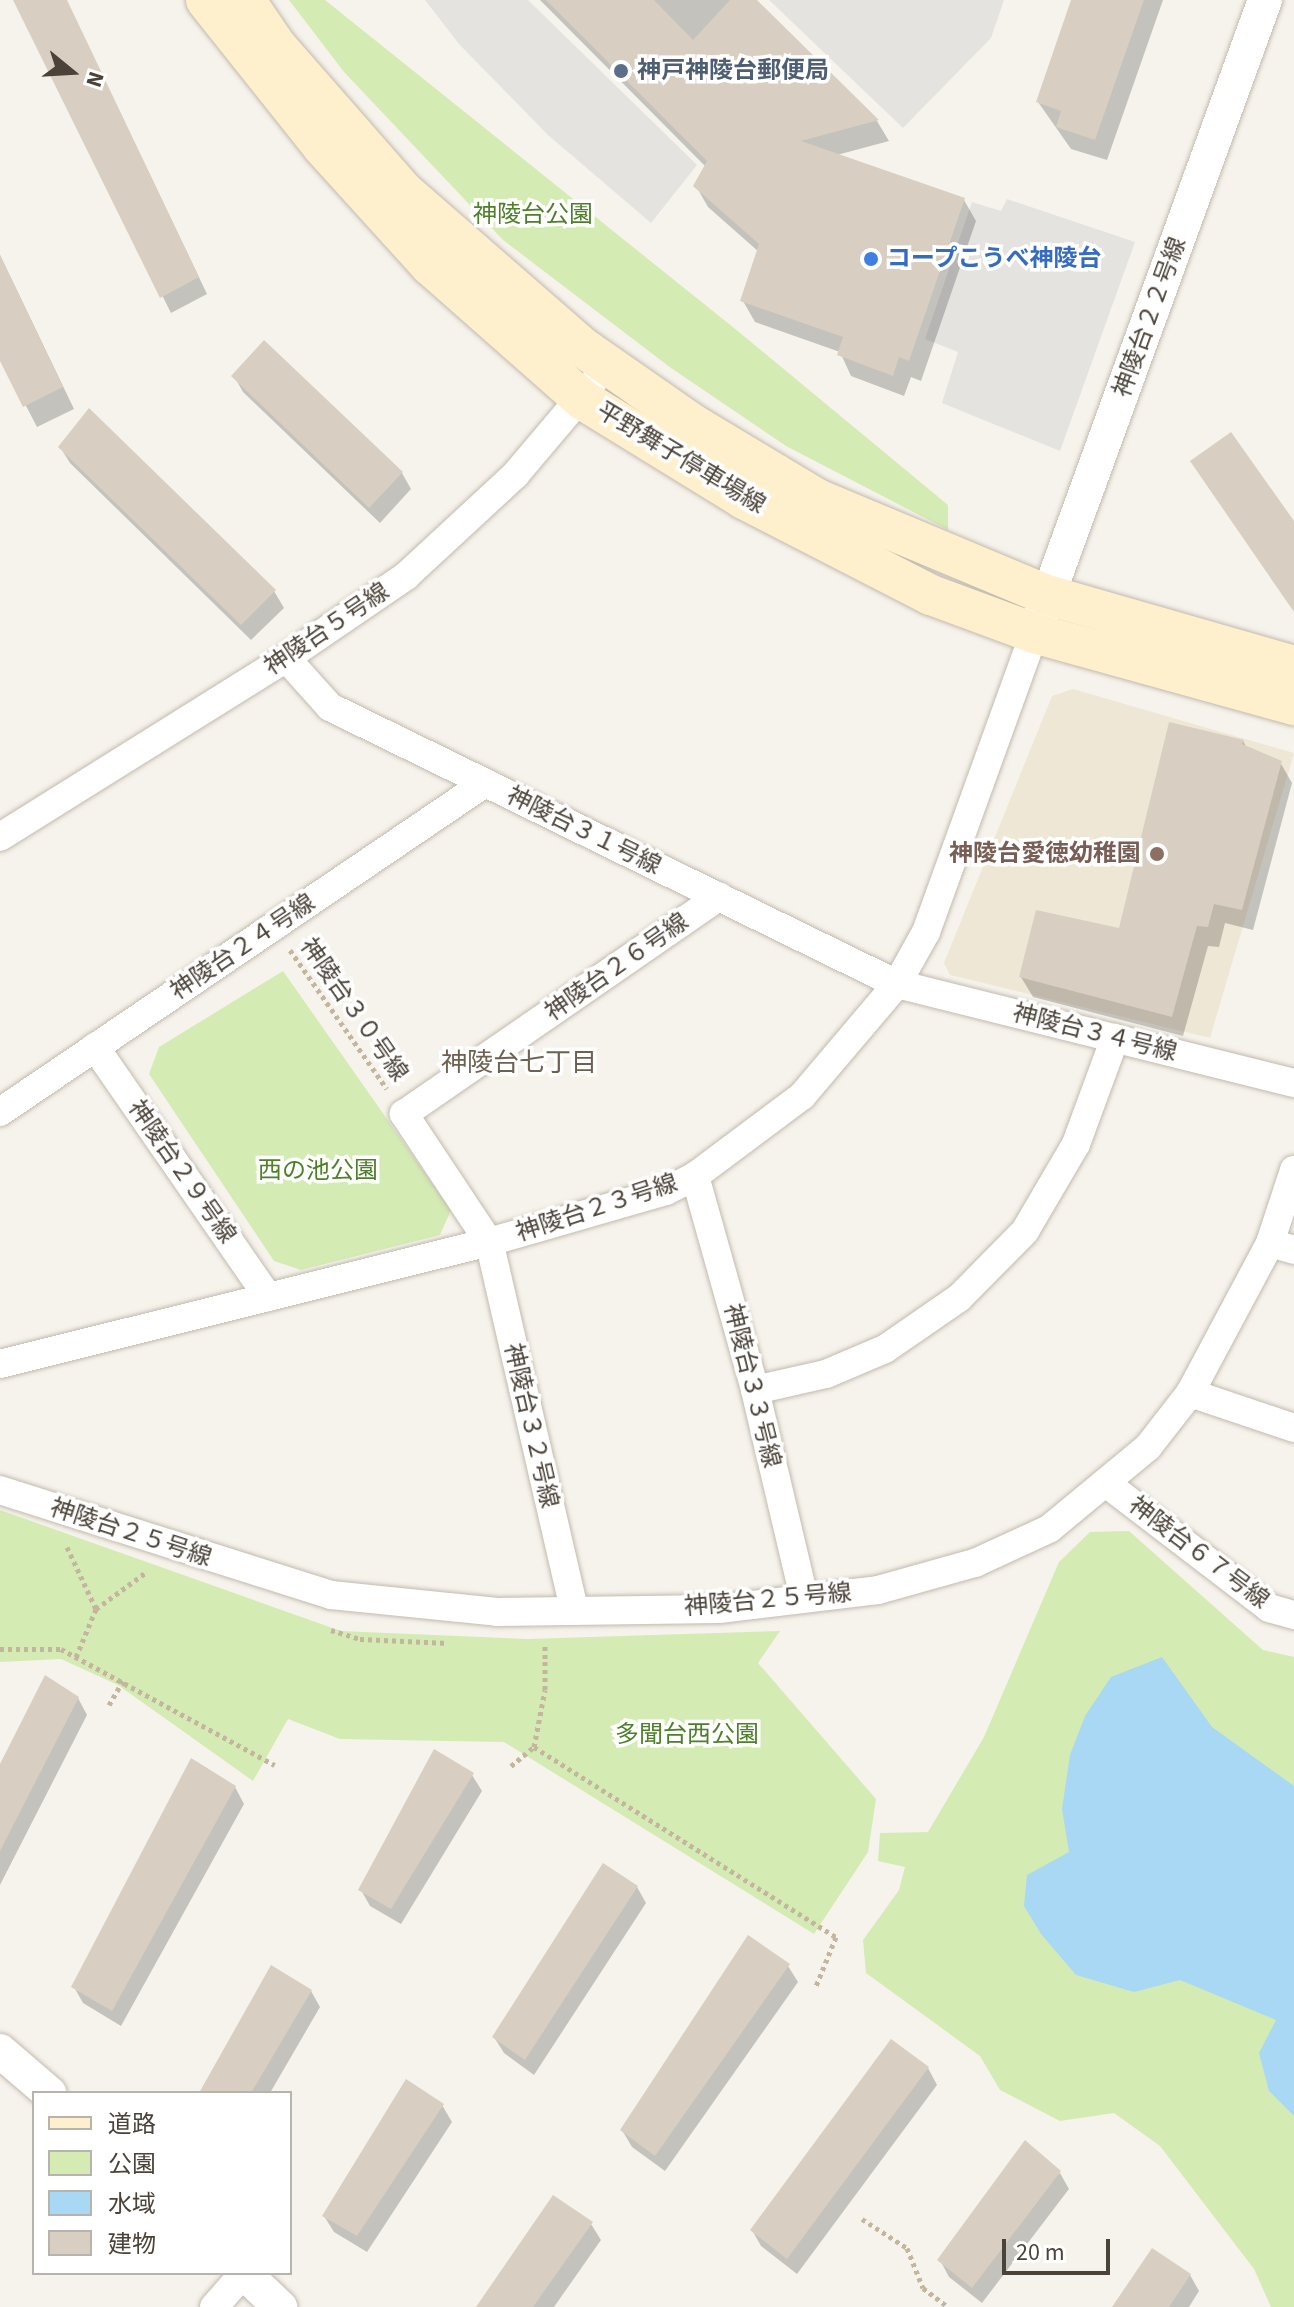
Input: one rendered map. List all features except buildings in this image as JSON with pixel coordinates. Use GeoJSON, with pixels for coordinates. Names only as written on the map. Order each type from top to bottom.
{"type":"FeatureCollection","features":[{"type":"Feature","properties":{"kind":"main road","name":"平野舞子停車場線"},"geometry":{"type":"LineString","coordinates":[[206,0],[322,146],[431,266],[583,400],[744,499],[931,595],[1034,633],[1294,705]]}},
{"type":"Feature","properties":{"kind":"main road","name":"平野舞子停車場線"},"geometry":{"type":"LineString","coordinates":[[245,0],[277,47],[403,191],[604,362],[694,425],[817,499],[1047,595],[1294,666]]}},
{"type":"Feature","properties":{"kind":"street","name":"神陵台２２号線"},"geometry":{"type":"LineString","coordinates":[[1034,633],[1265,0]]}},
{"type":"Feature","properties":{"kind":"street","name":"神陵台５号線"},"geometry":{"type":"LineString","coordinates":[[0,837],[286,658],[406,576],[515,475],[583,400],[604,362]]}},
{"type":"Feature","properties":{"kind":"street","name":"神陵台２３号線"},"geometry":{"type":"LineString","coordinates":[[0,1364],[489,1242],[666,1191],[695,1176],[802,1096],[897,984],[926,932],[1034,633]]}},
{"type":"Feature","properties":{"kind":"street","name":"神陵台３１号線"},"geometry":{"type":"LineString","coordinates":[[286,658],[330,707],[897,984]]}},
{"type":"Feature","properties":{"kind":"street","name":"神陵台２４号線"},"geometry":{"type":"LineString","coordinates":[[0,1112],[485,783]]}},
{"type":"Feature","properties":{"kind":"street","name":"神陵台２６号線"},"geometry":{"type":"LineString","coordinates":[[404,1114],[719,897]]}},
{"type":"Feature","properties":{"kind":"street","name":"神陵台３４号線"},"geometry":{"type":"LineString","coordinates":[[897,984],[1294,1083]]}},
{"type":"Feature","properties":{"kind":"street"},"geometry":{"type":"LineString","coordinates":[[755,1390],[826,1374],[885,1349],[959,1298],[1025,1231],[1076,1144],[1115,1038]]}},
{"type":"Feature","properties":{"kind":"street","name":"神陵台２９号線"},"geometry":{"type":"LineString","coordinates":[[95,1047],[268,1297]]}},
{"type":"Feature","properties":{"kind":"street"},"geometry":{"type":"LineString","coordinates":[[404,1114],[489,1242]]}},
{"type":"Feature","properties":{"kind":"street","name":"神陵台２５号線"},"geometry":{"type":"LineString","coordinates":[[0,1490],[331,1595],[497,1612],[719,1609],[878,1590],[975,1563],[1049,1529],[1148,1447],[1190,1393],[1282,1247],[1294,1170]]}},
{"type":"Feature","properties":{"kind":"street","name":"神陵台３３号線"},"geometry":{"type":"LineString","coordinates":[[695,1176],[755,1390],[804,1598]]}},
{"type":"Feature","properties":{"kind":"street","name":"神陵台３２号線"},"geometry":{"type":"LineString","coordinates":[[489,1242],[574,1609]]}},
{"type":"Feature","properties":{"kind":"street"},"geometry":{"type":"LineString","coordinates":[[1190,1393],[1294,1428]]}},
{"type":"Feature","properties":{"kind":"street","name":"神陵台６７号線"},"geometry":{"type":"LineString","coordinates":[[1107,1484],[1269,1608],[1294,1615]]}},
{"type":"Feature","properties":{"kind":"street"},"geometry":{"type":"LineString","coordinates":[[0,2051],[47,2091]]}},
{"type":"Feature","properties":{"kind":"street"},"geometry":{"type":"LineString","coordinates":[[214,2307],[242,2275]]}},
{"type":"Feature","properties":{"kind":"street"},"geometry":{"type":"LineString","coordinates":[[246,2275],[280,2307]]}},
{"type":"Feature","properties":{"kind":"path","name":"神陵台３０号線"},"geometry":{"type":"LineString","coordinates":[[273,927],[404,1114]]}},
{"type":"Feature","properties":{"kind":"path"},"geometry":{"type":"LineString","coordinates":[[67,1547],[96,1609]]}},
{"type":"Feature","properties":{"kind":"path"},"geometry":{"type":"LineString","coordinates":[[76,1657],[96,1609],[145,1573]]}},
{"type":"Feature","properties":{"kind":"path"},"geometry":{"type":"LineString","coordinates":[[511,1766],[534,1747],[545,1690],[545,1610]]}},
{"type":"Feature","properties":{"kind":"path"},"geometry":{"type":"LineString","coordinates":[[0,1649],[61,1649],[124,1679],[275,1765]]}},
{"type":"Feature","properties":{"kind":"path"},"geometry":{"type":"LineString","coordinates":[[109,1705],[124,1679]]}},
{"type":"Feature","properties":{"kind":"path"},"geometry":{"type":"LineString","coordinates":[[534,1747],[836,1937],[816,1986]]}},
{"type":"Feature","properties":{"kind":"path"},"geometry":{"type":"LineString","coordinates":[[862,2219],[907,2248],[923,2288],[948,2307]]}},
{"type":"Feature","properties":{"kind":"shaded area"},"geometry":{"type":"Polygon","coordinates":[[[425,0],[528,0],[697,165],[651,223],[548,135],[459,44],[425,0]]]}},
{"type":"Feature","properties":{"kind":"shaded area"},"geometry":{"type":"Polygon","coordinates":[[[769,0],[1004,0],[991,38],[903,128],[769,0]]]}},
{"type":"Feature","properties":{"kind":"shaded area"},"geometry":{"type":"Polygon","coordinates":[[[1007,199],[1135,242],[1060,451],[942,403],[958,352],[925,339],[972,202],[1001,211],[1007,199]]]}},
{"type":"Feature","properties":{"kind":"shaded area"},"geometry":{"type":"Polygon","coordinates":[[[1073,689],[1294,753],[1210,1038],[950,975],[944,963],[1052,696],[1073,689]]]}},
{"type":"Feature","properties":{"kind":"green space","name":"神陵台公園"},"geometry":{"type":"Polygon","coordinates":[[[289,0],[325,0],[739,332],[948,505],[948,530],[786,446],[671,368],[503,240],[344,72],[289,0]]]}},
{"type":"Feature","properties":{"kind":"green space","name":"西の池公園"},"geometry":{"type":"Polygon","coordinates":[[[283,971],[451,1210],[440,1235],[301,1270],[274,1261],[149,1074],[159,1047],[283,971]]]}},
{"type":"Feature","properties":{"kind":"green space","name":"多聞台西公園"},"geometry":{"type":"Polygon","coordinates":[[[0,1510],[341,1631],[528,1639],[780,1631],[758,1663],[876,1799],[868,1852],[814,1934],[504,1742],[340,1739],[288,1719],[253,1781],[118,1685],[61,1659],[0,1662],[0,1510]]]}},
{"type":"Feature","properties":{"kind":"green space"},"geometry":{"type":"Polygon","coordinates":[[[1129,1531],[1263,1650],[1294,1657],[1294,2307],[1271,2307],[1254,2269],[1160,2146],[1114,2113],[1060,2121],[1000,2090],[980,2056],[866,1973],[863,1940],[899,1890],[905,1867],[878,1861],[880,1833],[928,1832],[984,1737],[1059,1562],[1090,1532],[1129,1531]]]}},
{"type":"Feature","properties":{"kind":"water"},"geometry":{"type":"Polygon","coordinates":[[[1162,1657],[1212,1727],[1294,1786],[1294,2116],[1269,2091],[1259,2053],[1276,2020],[1180,1980],[1134,1992],[1076,1975],[1041,1934],[1024,1906],[1027,1875],[1069,1852],[1062,1809],[1070,1755],[1085,1716],[1111,1677],[1162,1657]]]}},
{"type":"Feature","properties":{"kind":"place","name":"神戸神陵台郵便局"},"geometry":{"type":"Point","coordinates":[621,71]}},
{"type":"Feature","properties":{"kind":"place","name":"コープこうべ神陵台"},"geometry":{"type":"Point","coordinates":[871,259]}},
{"type":"Feature","properties":{"kind":"place","name":"神陵台愛徳幼稚園"},"geometry":{"type":"Point","coordinates":[1157,854]}},
{"type":"Feature","properties":{"kind":"district","name":"神陵台七丁目"},"geometry":{"type":"Point","coordinates":[519,1063]}}]}
